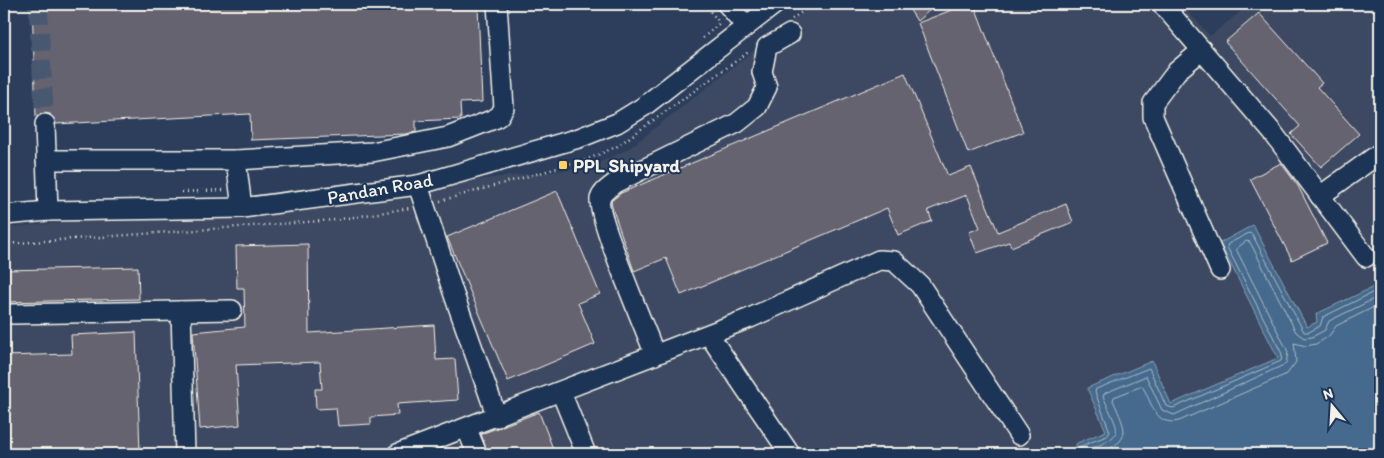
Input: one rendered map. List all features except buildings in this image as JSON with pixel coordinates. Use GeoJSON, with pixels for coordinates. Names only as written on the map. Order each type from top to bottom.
{"type":"FeatureCollection","features":[{"type":"Feature","properties":{"kind":"street"},"geometry":{"type":"LineString","coordinates":[[46,160],[236,160],[372,152],[448,137],[499,116],[504,108],[497,4]]}},
{"type":"Feature","properties":{"kind":"street"},"geometry":{"type":"LineString","coordinates":[[727,4],[746,26]]}},
{"type":"Feature","properties":{"kind":"street","name":"Pandan Road"},"geometry":{"type":"LineString","coordinates":[[4,215],[48,211],[242,208],[418,185],[579,138],[617,123],[643,107],[775,4]]}},
{"type":"Feature","properties":{"kind":"street"},"geometry":{"type":"LineString","coordinates":[[1162,4],[1273,133],[1366,256]]}},
{"type":"Feature","properties":{"kind":"street"},"geometry":{"type":"LineString","coordinates":[[656,355],[605,224],[599,201],[603,192],[615,183],[737,123],[757,107],[767,87],[762,72],[767,47],[790,34]]}},
{"type":"Feature","properties":{"kind":"street"},"geometry":{"type":"LineString","coordinates":[[1202,50],[1177,71],[1153,103],[1153,117],[1220,270]]}},
{"type":"Feature","properties":{"kind":"street"},"geometry":{"type":"LineString","coordinates":[[45,124],[48,211]]}},
{"type":"Feature","properties":{"kind":"street"},"geometry":{"type":"LineString","coordinates":[[1320,196],[1380,153]]}},
{"type":"Feature","properties":{"kind":"street"},"geometry":{"type":"LineString","coordinates":[[236,160],[242,208]]}},
{"type":"Feature","properties":{"kind":"street"},"geometry":{"type":"LineString","coordinates":[[418,185],[497,417]]}},
{"type":"Feature","properties":{"kind":"street"},"geometry":{"type":"LineString","coordinates":[[397,454],[708,335],[879,260],[894,261],[920,285],[1019,435]]}},
{"type":"Feature","properties":{"kind":"street"},"geometry":{"type":"LineString","coordinates":[[12,314],[232,310]]}},
{"type":"Feature","properties":{"kind":"street"},"geometry":{"type":"LineString","coordinates":[[181,311],[186,454]]}},
{"type":"Feature","properties":{"kind":"street"},"geometry":{"type":"LineString","coordinates":[[708,335],[790,454]]}},
{"type":"Feature","properties":{"kind":"street"},"geometry":{"type":"LineString","coordinates":[[561,392],[586,454]]}},
{"type":"Feature","properties":{"kind":"street"},"geometry":{"type":"LineString","coordinates":[[467,428],[477,454]]}},
{"type":"Feature","properties":{"kind":"path"},"geometry":{"type":"LineString","coordinates":[[704,4],[720,23]]}},
{"type":"Feature","properties":{"kind":"path"},"geometry":{"type":"LineString","coordinates":[[4,244],[52,240]]}},
{"type":"Feature","properties":{"kind":"shaded area"},"geometry":{"type":"Polygon","coordinates":[[[814,4],[1181,4],[1210,36],[1250,4],[1380,4],[1380,284],[1316,314],[1317,322],[1307,328],[1253,225],[1220,243],[1278,358],[1171,404],[1152,361],[1088,387],[1106,431],[1077,443],[1072,454],[4,454],[4,228],[588,168],[628,149],[814,4]]]}},
{"type":"Feature","properties":{"kind":"water"},"geometry":{"type":"Polygon","coordinates":[[[1253,225],[1307,327],[1317,322],[1316,314],[1380,284],[1380,454],[1072,454],[1077,443],[1106,431],[1087,388],[1152,361],[1171,404],[1278,358],[1220,243],[1253,225]]]}},
{"type":"Feature","properties":{"kind":"tunnel"},"geometry":{"type":"LineString","coordinates":[[38,4],[45,124]]}},
{"type":"Feature","properties":{"kind":"place","name":"PPL Shipyard"},"geometry":{"type":"Point","coordinates":[563,165]}}]}
